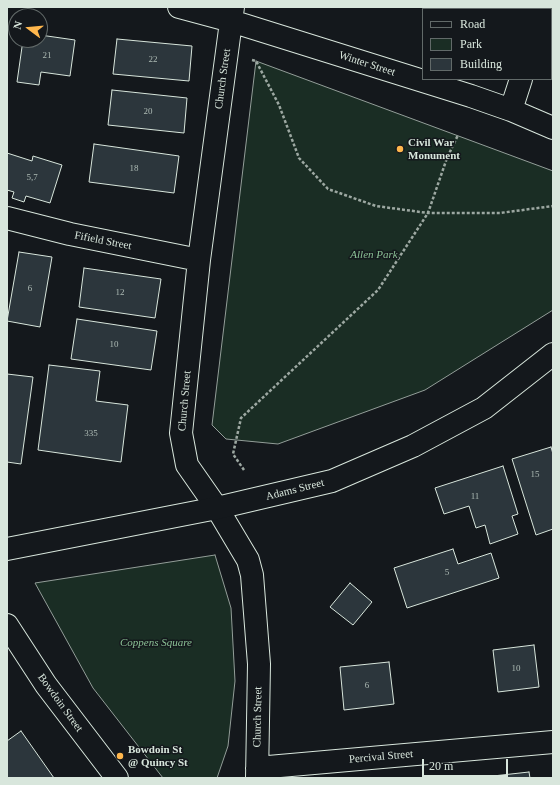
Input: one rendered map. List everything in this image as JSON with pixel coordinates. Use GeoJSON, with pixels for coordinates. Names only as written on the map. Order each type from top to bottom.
{"type":"FeatureCollection","features":[{"type":"Feature","properties":{"kind":"street","name":"Winter Street"},"geometry":{"type":"LineString","coordinates":[[179,7],[232,14],[422,79]]}},
{"type":"Feature","properties":{"kind":"street","name":"Church Street"},"geometry":{"type":"LineString","coordinates":[[232,14],[199,260],[182,433],[187,465],[217,508],[248,560],[252,575],[259,664],[257,773]]}},
{"type":"Feature","properties":{"kind":"street","name":"Winter Street"},"geometry":{"type":"LineString","coordinates":[[424,80],[511,110],[553,128]]}},
{"type":"Feature","properties":{"kind":"street"},"geometry":{"type":"LineString","coordinates":[[511,110],[521,80]]}},
{"type":"Feature","properties":{"kind":"street","name":"Fifield Street"},"geometry":{"type":"LineString","coordinates":[[7,218],[70,234],[199,260]]}},
{"type":"Feature","properties":{"kind":"street","name":"Adams Street"},"geometry":{"type":"LineString","coordinates":[[7,549],[217,508],[332,481],[413,446],[484,408],[553,354]]}},
{"type":"Feature","properties":{"kind":"street","name":"Bowdoin Street"},"geometry":{"type":"LineString","coordinates":[[7,625],[46,685],[117,778]]}},
{"type":"Feature","properties":{"kind":"street","name":"Percival Street"},"geometry":{"type":"LineString","coordinates":[[257,773],[553,742]]}},
{"type":"Feature","properties":{"kind":"path"},"geometry":{"type":"LineString","coordinates":[[227,53],[256,61],[279,105],[299,158],[328,189],[376,206],[428,213],[500,213],[553,206]]}},
{"type":"Feature","properties":{"kind":"path"},"geometry":{"type":"LineString","coordinates":[[244,470],[233,454],[241,418],[378,290],[428,213],[447,158],[458,135]]}},
{"type":"Feature","properties":{"kind":"green space","name":"Allen Park"},"geometry":{"type":"Polygon","coordinates":[[[256,61],[553,171],[553,310],[425,390],[278,444],[226,439],[212,425],[256,61]]]}},
{"type":"Feature","properties":{"kind":"green space","name":"Coppens Square"},"geometry":{"type":"Polygon","coordinates":[[[215,555],[231,608],[235,681],[228,746],[217,778],[163,778],[93,688],[35,583],[215,555]]]}},
{"type":"Feature","properties":{"kind":"building"},"geometry":{"type":"Polygon","coordinates":[[[48,36],[75,40],[70,76],[41,72],[39,85],[17,82],[22,48],[48,48],[48,36]]]}},
{"type":"Feature","properties":{"kind":"building"},"geometry":{"type":"Polygon","coordinates":[[[117,39],[192,46],[189,81],[113,74],[117,39]]]}},
{"type":"Feature","properties":{"kind":"building"},"geometry":{"type":"Polygon","coordinates":[[[112,90],[187,98],[184,133],[108,125],[112,90]]]}},
{"type":"Feature","properties":{"kind":"building"},"geometry":{"type":"Polygon","coordinates":[[[94,144],[179,156],[174,193],[89,182],[94,144]]]}},
{"type":"Feature","properties":{"kind":"building"},"geometry":{"type":"Polygon","coordinates":[[[7,153],[32,161],[33,156],[62,165],[50,203],[26,196],[24,202],[12,198],[14,192],[7,190],[7,153]]]}},
{"type":"Feature","properties":{"kind":"building"},"geometry":{"type":"Polygon","coordinates":[[[19,252],[52,257],[40,327],[7,321],[19,252]]]}},
{"type":"Feature","properties":{"kind":"building"},"geometry":{"type":"Polygon","coordinates":[[[84,268],[161,279],[155,318],[79,307],[84,268]]]}},
{"type":"Feature","properties":{"kind":"building"},"geometry":{"type":"Polygon","coordinates":[[[77,319],[157,331],[151,370],[71,359],[77,319]]]}},
{"type":"Feature","properties":{"kind":"building"},"geometry":{"type":"Polygon","coordinates":[[[49,365],[100,371],[96,401],[128,405],[121,462],[38,450],[49,365]]]}},
{"type":"Feature","properties":{"kind":"building"},"geometry":{"type":"Polygon","coordinates":[[[7,374],[33,377],[21,464],[7,462],[7,374]]]}},
{"type":"Feature","properties":{"kind":"building"},"geometry":{"type":"Polygon","coordinates":[[[551,447],[553,454],[553,529],[536,535],[512,459],[551,447]]]}},
{"type":"Feature","properties":{"kind":"building"},"geometry":{"type":"Polygon","coordinates":[[[503,466],[518,514],[512,516],[518,534],[490,544],[485,525],[476,528],[469,506],[444,514],[435,488],[503,466]]]}},
{"type":"Feature","properties":{"kind":"building"},"geometry":{"type":"Polygon","coordinates":[[[453,549],[458,564],[491,553],[499,578],[407,608],[394,568],[453,549]]]}},
{"type":"Feature","properties":{"kind":"building"},"geometry":{"type":"Polygon","coordinates":[[[350,583],[372,602],[353,625],[330,607],[350,583]]]}},
{"type":"Feature","properties":{"kind":"building"},"geometry":{"type":"Polygon","coordinates":[[[534,645],[539,687],[498,692],[493,650],[534,645]]]}},
{"type":"Feature","properties":{"kind":"building"},"geometry":{"type":"Polygon","coordinates":[[[389,662],[394,704],[344,710],[340,667],[389,662]]]}},
{"type":"Feature","properties":{"kind":"building"},"geometry":{"type":"Polygon","coordinates":[[[21,731],[54,778],[7,778],[7,741],[21,731]]]}},
{"type":"Feature","properties":{"kind":"building"},"geometry":{"type":"Polygon","coordinates":[[[529,772],[530,778],[475,778],[529,772]]]}},
{"type":"Feature","properties":{"kind":"place","name":"Civil War Monument"},"geometry":{"type":"Point","coordinates":[400,149]}},
{"type":"Feature","properties":{"kind":"place","name":"Bowdoin St @ Quincy St"},"geometry":{"type":"Point","coordinates":[120,756]}}]}
